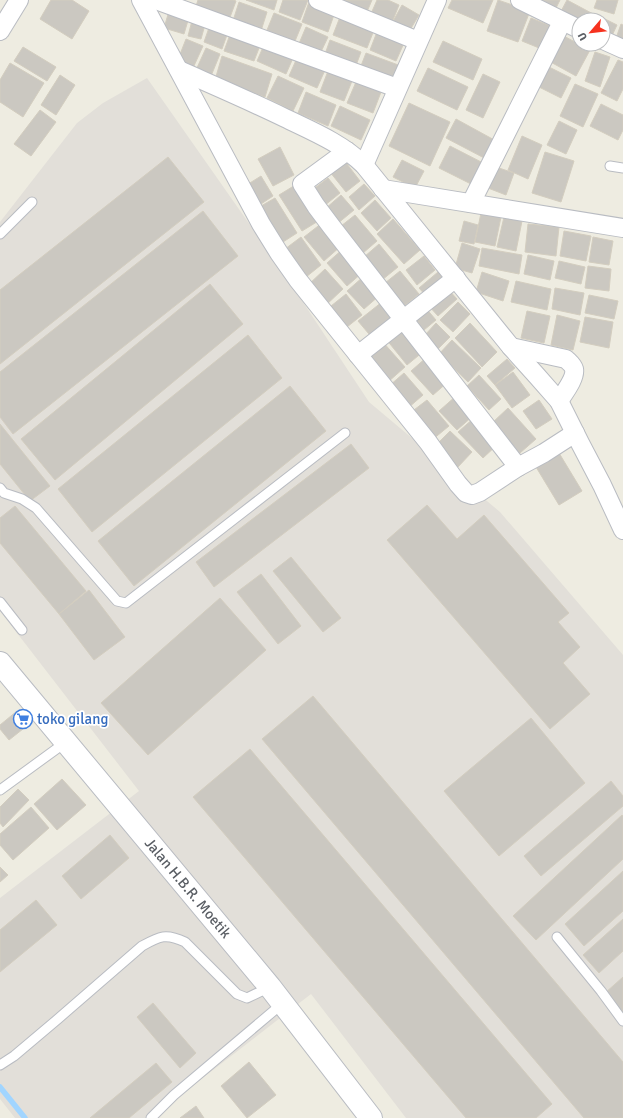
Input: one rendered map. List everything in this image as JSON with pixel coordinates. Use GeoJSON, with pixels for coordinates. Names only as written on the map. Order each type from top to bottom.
{"type":"FeatureCollection","features":[{"type":"Feature","properties":{"kind":"street"},"geometry":{"type":"LineString","coordinates":[[0,31],[19,0]]}},
{"type":"Feature","properties":{"kind":"street"},"geometry":{"type":"LineString","coordinates":[[141,0],[261,224],[280,253],[298,280],[428,442],[466,493],[472,495],[480,492],[575,433]]}},
{"type":"Feature","properties":{"kind":"street"},"geometry":{"type":"LineString","coordinates":[[156,0],[397,88]]}},
{"type":"Feature","properties":{"kind":"street"},"geometry":{"type":"LineString","coordinates":[[318,0],[418,41]]}},
{"type":"Feature","properties":{"kind":"street"},"geometry":{"type":"LineString","coordinates":[[364,166],[437,0]]}},
{"type":"Feature","properties":{"kind":"street"},"geometry":{"type":"LineString","coordinates":[[520,0],[571,26]]}},
{"type":"Feature","properties":{"kind":"street"},"geometry":{"type":"LineString","coordinates":[[471,203],[562,22]]}},
{"type":"Feature","properties":{"kind":"street"},"geometry":{"type":"LineString","coordinates":[[611,44],[623,49]]}},
{"type":"Feature","properties":{"kind":"street"},"geometry":{"type":"LineString","coordinates":[[179,70],[256,104],[325,137],[347,151],[364,166],[511,347],[560,401],[623,530]]}},
{"type":"Feature","properties":{"kind":"street"},"geometry":{"type":"LineString","coordinates":[[347,151],[302,184],[320,211],[518,467]]}},
{"type":"Feature","properties":{"kind":"street"},"geometry":{"type":"LineString","coordinates":[[382,189],[623,228]]}},
{"type":"Feature","properties":{"kind":"street"},"geometry":{"type":"LineString","coordinates":[[358,355],[456,278]]}},
{"type":"Feature","properties":{"kind":"street"},"geometry":{"type":"LineString","coordinates":[[511,347],[566,359],[571,364],[574,369],[572,379],[560,401]]}},
{"type":"Feature","properties":{"kind":"street","name":"Jalan H.B.R. Moetik"},"geometry":{"type":"LineString","coordinates":[[0,662],[276,995],[371,1118]]}},
{"type":"Feature","properties":{"kind":"lane"},"geometry":{"type":"LineString","coordinates":[[610,166],[623,168]]}},
{"type":"Feature","properties":{"kind":"lane"},"geometry":{"type":"LineString","coordinates":[[0,234],[32,202]]}},
{"type":"Feature","properties":{"kind":"lane"},"geometry":{"type":"LineString","coordinates":[[1,492],[22,499],[36,508],[117,601],[126,603],[345,433]]}},
{"type":"Feature","properties":{"kind":"lane"},"geometry":{"type":"LineString","coordinates":[[0,602],[22,630]]}},
{"type":"Feature","properties":{"kind":"lane"},"geometry":{"type":"LineString","coordinates":[[0,790],[66,742]]}},
{"type":"Feature","properties":{"kind":"lane"},"geometry":{"type":"LineString","coordinates":[[0,1065],[14,1056],[54,1023],[142,946],[155,939],[165,936],[175,937],[185,942],[237,994],[242,997],[247,998],[276,995]]}},
{"type":"Feature","properties":{"kind":"lane"},"geometry":{"type":"LineString","coordinates":[[556,937],[601,991],[623,1021]]}},
{"type":"Feature","properties":{"kind":"lane"},"geometry":{"type":"LineString","coordinates":[[151,1118],[276,995]]}},
{"type":"Feature","properties":{"kind":"shaded area"},"geometry":{"type":"Polygon","coordinates":[[[147,78],[285,275],[369,402],[500,512],[623,655],[623,1118],[406,1118],[311,994],[151,1118],[15,1118],[0,1099],[0,898],[139,791],[0,611],[0,222],[77,123],[103,103],[147,78]]]}},
{"type":"Feature","properties":{"kind":"building"},"geometry":{"type":"Polygon","coordinates":[[[51,0],[72,0],[89,11],[72,39],[40,19],[51,0]]]}},
{"type":"Feature","properties":{"kind":"building"},"geometry":{"type":"Polygon","coordinates":[[[198,0],[236,1],[229,20],[196,6],[198,0]]]}},
{"type":"Feature","properties":{"kind":"building"},"geometry":{"type":"Polygon","coordinates":[[[246,0],[277,0],[274,10],[246,0]]]}},
{"type":"Feature","properties":{"kind":"building"},"geometry":{"type":"Polygon","coordinates":[[[283,0],[308,0],[300,20],[279,12],[283,0]]]}},
{"type":"Feature","properties":{"kind":"building"},"geometry":{"type":"Polygon","coordinates":[[[345,0],[372,0],[366,14],[344,4],[345,0]]]}},
{"type":"Feature","properties":{"kind":"building"},"geometry":{"type":"Polygon","coordinates":[[[377,0],[388,0],[399,5],[391,25],[370,16],[377,0]]]}},
{"type":"Feature","properties":{"kind":"building"},"geometry":{"type":"Polygon","coordinates":[[[452,0],[493,0],[483,23],[448,8],[452,0]]]}},
{"type":"Feature","properties":{"kind":"building"},"geometry":{"type":"Polygon","coordinates":[[[498,0],[530,11],[518,42],[487,31],[498,0]]]}},
{"type":"Feature","properties":{"kind":"building"},"geometry":{"type":"Polygon","coordinates":[[[542,0],[560,0],[555,10],[541,3],[542,0]]]}},
{"type":"Feature","properties":{"kind":"building"},"geometry":{"type":"Polygon","coordinates":[[[567,0],[589,12],[571,12],[571,19],[558,17],[567,0]]]}},
{"type":"Feature","properties":{"kind":"building"},"geometry":{"type":"Polygon","coordinates":[[[597,0],[618,0],[614,14],[594,8],[597,0]]]}},
{"type":"Feature","properties":{"kind":"building"},"geometry":{"type":"Polygon","coordinates":[[[239,2],[267,12],[260,34],[232,24],[239,2]]]}},
{"type":"Feature","properties":{"kind":"building"},"geometry":{"type":"Polygon","coordinates":[[[309,2],[335,12],[328,32],[302,22],[309,2]]]}},
{"type":"Feature","properties":{"kind":"building"},"geometry":{"type":"Polygon","coordinates":[[[402,5],[419,15],[407,35],[391,25],[402,5]]]}},
{"type":"Feature","properties":{"kind":"building"},"geometry":{"type":"Polygon","coordinates":[[[169,11],[189,17],[184,34],[164,28],[169,11]]]}},
{"type":"Feature","properties":{"kind":"building"},"geometry":{"type":"Polygon","coordinates":[[[274,13],[302,24],[293,46],[265,35],[274,13]]]}},
{"type":"Feature","properties":{"kind":"building"},"geometry":{"type":"Polygon","coordinates":[[[193,17],[206,21],[201,39],[188,36],[193,17]]]}},
{"type":"Feature","properties":{"kind":"building"},"geometry":{"type":"Polygon","coordinates":[[[340,17],[374,30],[367,48],[333,35],[340,17]]]}},
{"type":"Feature","properties":{"kind":"building"},"geometry":{"type":"Polygon","coordinates":[[[531,18],[553,27],[544,50],[522,41],[531,18]]]}},
{"type":"Feature","properties":{"kind":"building"},"geometry":{"type":"Polygon","coordinates":[[[611,22],[617,25],[611,38],[611,22]]]}},
{"type":"Feature","properties":{"kind":"building"},"geometry":{"type":"Polygon","coordinates":[[[621,24],[623,25],[623,47],[614,44],[621,24]]]}},
{"type":"Feature","properties":{"kind":"building"},"geometry":{"type":"Polygon","coordinates":[[[210,25],[228,32],[222,49],[204,42],[210,25]]]}},
{"type":"Feature","properties":{"kind":"building"},"geometry":{"type":"Polygon","coordinates":[[[306,27],[328,37],[319,56],[298,46],[306,27]]]}},
{"type":"Feature","properties":{"kind":"building"},"geometry":{"type":"Polygon","coordinates":[[[231,32],[261,43],[254,61],[224,51],[231,32]]]}},
{"type":"Feature","properties":{"kind":"building"},"geometry":{"type":"Polygon","coordinates":[[[377,32],[404,43],[396,61],[370,50],[377,32]]]}},
{"type":"Feature","properties":{"kind":"building"},"geometry":{"type":"Polygon","coordinates":[[[560,34],[571,40],[571,52],[589,52],[576,76],[547,60],[560,34]]]}},
{"type":"Feature","properties":{"kind":"building"},"geometry":{"type":"Polygon","coordinates":[[[186,39],[203,46],[193,68],[177,62],[186,39]]]}},
{"type":"Feature","properties":{"kind":"building"},"geometry":{"type":"Polygon","coordinates":[[[330,40],[361,52],[355,68],[324,57],[330,40]]]}},
{"type":"Feature","properties":{"kind":"building"},"geometry":{"type":"Polygon","coordinates":[[[443,41],[482,59],[473,80],[433,62],[443,41]]]}},
{"type":"Feature","properties":{"kind":"building"},"geometry":{"type":"Polygon","coordinates":[[[264,45],[293,58],[286,74],[257,61],[264,45]]]}},
{"type":"Feature","properties":{"kind":"building"},"geometry":{"type":"Polygon","coordinates":[[[23,47],[56,67],[47,81],[14,61],[23,47]]]}},
{"type":"Feature","properties":{"kind":"building"},"geometry":{"type":"Polygon","coordinates":[[[206,48],[220,54],[211,76],[196,70],[206,48]]]}},
{"type":"Feature","properties":{"kind":"building"},"geometry":{"type":"Polygon","coordinates":[[[595,52],[610,57],[600,87],[585,81],[595,52]]]}},
{"type":"Feature","properties":{"kind":"building"},"geometry":{"type":"Polygon","coordinates":[[[366,53],[401,66],[394,84],[359,71],[366,53]]]}},
{"type":"Feature","properties":{"kind":"building"},"geometry":{"type":"Polygon","coordinates":[[[222,56],[272,74],[265,97],[215,80],[222,56]]]}},
{"type":"Feature","properties":{"kind":"building"},"geometry":{"type":"Polygon","coordinates":[[[297,58],[325,70],[317,88],[289,76],[297,58]]]}},
{"type":"Feature","properties":{"kind":"building"},"geometry":{"type":"Polygon","coordinates":[[[618,60],[623,62],[623,89],[617,101],[601,93],[618,60]]]}},
{"type":"Feature","properties":{"kind":"building"},"geometry":{"type":"Polygon","coordinates":[[[10,63],[44,83],[23,117],[0,102],[0,80],[10,63]]]}},
{"type":"Feature","properties":{"kind":"building"},"geometry":{"type":"Polygon","coordinates":[[[545,65],[571,78],[561,98],[535,85],[545,65]]]}},
{"type":"Feature","properties":{"kind":"building"},"geometry":{"type":"Polygon","coordinates":[[[428,68],[468,87],[457,110],[417,91],[428,68]]]}},
{"type":"Feature","properties":{"kind":"building"},"geometry":{"type":"Polygon","coordinates":[[[328,71],[352,81],[344,101],[320,92],[328,71]]]}},
{"type":"Feature","properties":{"kind":"building"},"geometry":{"type":"Polygon","coordinates":[[[483,74],[500,82],[483,118],[466,110],[483,74]]]}},
{"type":"Feature","properties":{"kind":"building"},"geometry":{"type":"Polygon","coordinates":[[[60,75],[75,85],[56,115],[41,105],[60,75]]]}},
{"type":"Feature","properties":{"kind":"building"},"geometry":{"type":"Polygon","coordinates":[[[278,76],[304,88],[293,111],[267,98],[278,76]]]}},
{"type":"Feature","properties":{"kind":"building"},"geometry":{"type":"Polygon","coordinates":[[[356,82],[381,92],[373,113],[347,103],[356,82]]]}},
{"type":"Feature","properties":{"kind":"building"},"geometry":{"type":"Polygon","coordinates":[[[575,84],[598,94],[583,127],[560,116],[575,84]]]}},
{"type":"Feature","properties":{"kind":"building"},"geometry":{"type":"Polygon","coordinates":[[[306,92],[336,105],[328,126],[298,113],[306,92]]]}},
{"type":"Feature","properties":{"kind":"building"},"geometry":{"type":"Polygon","coordinates":[[[409,103],[450,122],[430,166],[389,146],[409,103]]]}},
{"type":"Feature","properties":{"kind":"building"},"geometry":{"type":"Polygon","coordinates":[[[601,104],[623,115],[623,130],[618,140],[590,126],[601,104]]]}},
{"type":"Feature","properties":{"kind":"building"},"geometry":{"type":"Polygon","coordinates":[[[340,106],[370,120],[361,140],[331,126],[340,106]]]}},
{"type":"Feature","properties":{"kind":"building"},"geometry":{"type":"Polygon","coordinates":[[[40,110],[56,122],[31,156],[14,144],[40,110]]]}},
{"type":"Feature","properties":{"kind":"building"},"geometry":{"type":"Polygon","coordinates":[[[456,119],[498,142],[488,160],[446,138],[456,119]]]}},
{"type":"Feature","properties":{"kind":"building"},"geometry":{"type":"Polygon","coordinates":[[[559,121],[577,130],[566,154],[547,145],[559,121]]]}},
{"type":"Feature","properties":{"kind":"building"},"geometry":{"type":"Polygon","coordinates":[[[522,136],[542,145],[528,179],[508,170],[522,136]]]}},
{"type":"Feature","properties":{"kind":"building"},"geometry":{"type":"Polygon","coordinates":[[[450,146],[487,165],[477,187],[439,168],[450,146]]]}},
{"type":"Feature","properties":{"kind":"building"},"geometry":{"type":"Polygon","coordinates":[[[280,147],[294,175],[273,186],[258,159],[280,147]]]}},
{"type":"Feature","properties":{"kind":"building"},"geometry":{"type":"Polygon","coordinates":[[[545,152],[574,161],[561,202],[532,193],[545,152]]]}},
{"type":"Feature","properties":{"kind":"building"},"geometry":{"type":"Polygon","coordinates":[[[168,157],[204,202],[0,364],[0,290],[168,157]]]}},
{"type":"Feature","properties":{"kind":"building"},"geometry":{"type":"Polygon","coordinates":[[[344,160],[360,181],[346,192],[330,172],[344,160]]]}},
{"type":"Feature","properties":{"kind":"building"},"geometry":{"type":"Polygon","coordinates":[[[402,160],[424,171],[415,188],[393,177],[402,160]]]}},
{"type":"Feature","properties":{"kind":"building"},"geometry":{"type":"Polygon","coordinates":[[[496,167],[514,173],[506,195],[488,188],[496,167]]]}},
{"type":"Feature","properties":{"kind":"building"},"geometry":{"type":"Polygon","coordinates":[[[261,176],[273,196],[258,206],[245,186],[261,176]]]}},
{"type":"Feature","properties":{"kind":"building"},"geometry":{"type":"Polygon","coordinates":[[[328,178],[340,193],[324,206],[311,191],[328,178]]]}},
{"type":"Feature","properties":{"kind":"building"},"geometry":{"type":"Polygon","coordinates":[[[297,184],[320,220],[302,231],[279,195],[297,184]]]}},
{"type":"Feature","properties":{"kind":"building"},"geometry":{"type":"Polygon","coordinates":[[[364,184],[375,196],[359,210],[349,197],[364,184]]]}},
{"type":"Feature","properties":{"kind":"building"},"geometry":{"type":"Polygon","coordinates":[[[341,195],[354,210],[337,224],[325,209],[341,195]]]}},
{"type":"Feature","properties":{"kind":"building"},"geometry":{"type":"Polygon","coordinates":[[[275,198],[297,233],[283,242],[261,206],[275,198]]]}},
{"type":"Feature","properties":{"kind":"building"},"geometry":{"type":"Polygon","coordinates":[[[375,200],[391,218],[377,231],[361,213],[375,200]]]}},
{"type":"Feature","properties":{"kind":"building"},"geometry":{"type":"Polygon","coordinates":[[[203,211],[238,256],[13,434],[0,417],[0,372],[203,211]]]}},
{"type":"Feature","properties":{"kind":"building"},"geometry":{"type":"Polygon","coordinates":[[[481,213],[501,217],[495,246],[475,242],[481,213]]]}},
{"type":"Feature","properties":{"kind":"building"},"geometry":{"type":"Polygon","coordinates":[[[355,215],[377,241],[363,253],[341,226],[355,215]]]}},
{"type":"Feature","properties":{"kind":"building"},"geometry":{"type":"Polygon","coordinates":[[[504,217],[522,221],[516,251],[497,247],[504,217]]]}},
{"type":"Feature","properties":{"kind":"building"},"geometry":{"type":"Polygon","coordinates":[[[393,219],[420,250],[404,264],[377,234],[393,219]]]}},
{"type":"Feature","properties":{"kind":"building"},"geometry":{"type":"Polygon","coordinates":[[[464,221],[478,225],[474,244],[459,241],[464,221]]]}},
{"type":"Feature","properties":{"kind":"building"},"geometry":{"type":"Polygon","coordinates":[[[322,223],[341,246],[324,261],[304,237],[322,223]]]}},
{"type":"Feature","properties":{"kind":"building"},"geometry":{"type":"Polygon","coordinates":[[[528,224],[559,227],[556,256],[525,252],[528,224]]]}},
{"type":"Feature","properties":{"kind":"building"},"geometry":{"type":"Polygon","coordinates":[[[564,231],[591,236],[586,261],[560,256],[564,231]]]}},
{"type":"Feature","properties":{"kind":"building"},"geometry":{"type":"Polygon","coordinates":[[[301,237],[321,265],[306,277],[285,249],[301,237]]]}},
{"type":"Feature","properties":{"kind":"building"},"geometry":{"type":"Polygon","coordinates":[[[593,237],[613,241],[609,265],[589,262],[593,237]]]}},
{"type":"Feature","properties":{"kind":"building"},"geometry":{"type":"Polygon","coordinates":[[[462,243],[480,249],[472,273],[455,268],[462,243]]]}},
{"type":"Feature","properties":{"kind":"building"},"geometry":{"type":"Polygon","coordinates":[[[379,244],[398,267],[382,280],[364,257],[379,244]]]}},
{"type":"Feature","properties":{"kind":"building"},"geometry":{"type":"Polygon","coordinates":[[[482,248],[522,255],[519,274],[479,266],[482,248]]]}},
{"type":"Feature","properties":{"kind":"building"},"geometry":{"type":"Polygon","coordinates":[[[343,249],[363,272],[347,286],[327,263],[343,249]]]}},
{"type":"Feature","properties":{"kind":"building"},"geometry":{"type":"Polygon","coordinates":[[[528,255],[554,261],[550,280],[524,274],[528,255]]]}},
{"type":"Feature","properties":{"kind":"building"},"geometry":{"type":"Polygon","coordinates":[[[424,256],[435,270],[417,285],[406,270],[424,256]]]}},
{"type":"Feature","properties":{"kind":"building"},"geometry":{"type":"Polygon","coordinates":[[[559,261],[585,267],[581,284],[555,278],[559,261]]]}},
{"type":"Feature","properties":{"kind":"building"},"geometry":{"type":"Polygon","coordinates":[[[588,266],[611,269],[609,291],[585,288],[588,266]]]}},
{"type":"Feature","properties":{"kind":"building"},"geometry":{"type":"Polygon","coordinates":[[[325,269],[343,289],[325,306],[307,286],[325,269]]]}},
{"type":"Feature","properties":{"kind":"building"},"geometry":{"type":"Polygon","coordinates":[[[400,271],[419,294],[404,306],[385,283],[400,271]]]}},
{"type":"Feature","properties":{"kind":"building"},"geometry":{"type":"Polygon","coordinates":[[[438,272],[447,282],[428,298],[419,288],[438,272]]]}},
{"type":"Feature","properties":{"kind":"building"},"geometry":{"type":"Polygon","coordinates":[[[482,272],[509,281],[503,301],[476,292],[482,272]]]}},
{"type":"Feature","properties":{"kind":"building"},"geometry":{"type":"Polygon","coordinates":[[[363,277],[380,295],[364,309],[347,291],[363,277]]]}},
{"type":"Feature","properties":{"kind":"building"},"geometry":{"type":"Polygon","coordinates":[[[516,281],[551,289],[547,310],[511,302],[516,281]]]}},
{"type":"Feature","properties":{"kind":"building"},"geometry":{"type":"Polygon","coordinates":[[[210,284],[243,324],[55,480],[21,439],[210,284]]]}},
{"type":"Feature","properties":{"kind":"building"},"geometry":{"type":"Polygon","coordinates":[[[447,288],[457,299],[438,316],[428,305],[447,288]]]}},
{"type":"Feature","properties":{"kind":"building"},"geometry":{"type":"Polygon","coordinates":[[[555,288],[584,293],[580,315],[552,309],[555,288]]]}},
{"type":"Feature","properties":{"kind":"building"},"geometry":{"type":"Polygon","coordinates":[[[346,294],[362,315],[342,331],[326,310],[346,294]]]}},
{"type":"Feature","properties":{"kind":"building"},"geometry":{"type":"Polygon","coordinates":[[[589,295],[618,301],[614,319],[585,313],[589,295]]]}},
{"type":"Feature","properties":{"kind":"building"},"geometry":{"type":"Polygon","coordinates":[[[382,302],[398,321],[374,340],[358,321],[382,302]]]}},
{"type":"Feature","properties":{"kind":"building"},"geometry":{"type":"Polygon","coordinates":[[[458,302],[470,314],[453,332],[440,320],[458,302]]]}},
{"type":"Feature","properties":{"kind":"building"},"geometry":{"type":"Polygon","coordinates":[[[424,306],[436,320],[424,330],[413,316],[424,306]]]}},
{"type":"Feature","properties":{"kind":"building"},"geometry":{"type":"Polygon","coordinates":[[[527,311],[550,316],[544,343],[521,338],[527,311]]]}},
{"type":"Feature","properties":{"kind":"building"},"geometry":{"type":"Polygon","coordinates":[[[557,315],[580,321],[573,350],[551,345],[557,315]]]}},
{"type":"Feature","properties":{"kind":"building"},"geometry":{"type":"Polygon","coordinates":[[[585,317],[613,322],[609,348],[580,342],[585,317]]]}},
{"type":"Feature","properties":{"kind":"building"},"geometry":{"type":"Polygon","coordinates":[[[436,323],[450,337],[438,349],[425,335],[436,323]]]}},
{"type":"Feature","properties":{"kind":"building"},"geometry":{"type":"Polygon","coordinates":[[[470,323],[497,352],[482,367],[455,338],[470,323]]]}},
{"type":"Feature","properties":{"kind":"building"},"geometry":{"type":"Polygon","coordinates":[[[403,325],[424,351],[407,365],[386,339],[403,325]]]}},
{"type":"Feature","properties":{"kind":"building"},"geometry":{"type":"Polygon","coordinates":[[[248,335],[282,378],[92,532],[58,489],[248,335]]]}},
{"type":"Feature","properties":{"kind":"building"},"geometry":{"type":"Polygon","coordinates":[[[452,340],[481,368],[468,382],[439,354],[452,340]]]}},
{"type":"Feature","properties":{"kind":"building"},"geometry":{"type":"Polygon","coordinates":[[[382,341],[405,367],[388,382],[365,356],[382,341]]]}},
{"type":"Feature","properties":{"kind":"building"},"geometry":{"type":"Polygon","coordinates":[[[427,357],[449,381],[433,395],[411,371],[427,357]]]}},
{"type":"Feature","properties":{"kind":"building"},"geometry":{"type":"Polygon","coordinates":[[[507,359],[515,368],[495,385],[487,376],[507,359]]]}},
{"type":"Feature","properties":{"kind":"building"},"geometry":{"type":"Polygon","coordinates":[[[513,372],[530,395],[512,408],[495,385],[513,372]]]}},
{"type":"Feature","properties":{"kind":"building"},"geometry":{"type":"Polygon","coordinates":[[[404,373],[423,395],[408,408],[389,386],[404,373]]]}},
{"type":"Feature","properties":{"kind":"building"},"geometry":{"type":"Polygon","coordinates":[[[479,375],[501,399],[489,410],[467,386],[479,375]]]}},
{"type":"Feature","properties":{"kind":"building"},"geometry":{"type":"Polygon","coordinates":[[[290,386],[326,431],[134,586],[98,541],[290,386]]]}},
{"type":"Feature","properties":{"kind":"building"},"geometry":{"type":"Polygon","coordinates":[[[456,396],[474,415],[457,430],[439,411],[456,396]]]}},
{"type":"Feature","properties":{"kind":"building"},"geometry":{"type":"Polygon","coordinates":[[[427,400],[449,426],[432,440],[410,413],[427,400]]]}},
{"type":"Feature","properties":{"kind":"building"},"geometry":{"type":"Polygon","coordinates":[[[539,400],[552,419],[536,429],[523,411],[539,400]]]}},
{"type":"Feature","properties":{"kind":"building"},"geometry":{"type":"Polygon","coordinates":[[[508,408],[536,439],[520,453],[492,423],[508,408]]]}},
{"type":"Feature","properties":{"kind":"building"},"geometry":{"type":"Polygon","coordinates":[[[474,418],[498,444],[483,458],[458,432],[474,418]]]}},
{"type":"Feature","properties":{"kind":"building"},"geometry":{"type":"Polygon","coordinates":[[[0,424],[50,486],[30,501],[0,464],[0,424]]]}},
{"type":"Feature","properties":{"kind":"building"},"geometry":{"type":"Polygon","coordinates":[[[450,431],[472,452],[457,468],[434,447],[450,431]]]}},
{"type":"Feature","properties":{"kind":"building"},"geometry":{"type":"Polygon","coordinates":[[[351,444],[369,468],[214,587],[196,562],[351,444]]]}},
{"type":"Feature","properties":{"kind":"building"},"geometry":{"type":"Polygon","coordinates":[[[556,448],[582,491],[559,505],[533,462],[556,448]]]}},
{"type":"Feature","properties":{"kind":"building"},"geometry":{"type":"Polygon","coordinates":[[[427,505],[457,539],[484,515],[569,613],[558,622],[580,647],[563,663],[590,694],[550,729],[387,540],[427,505]]]}},
{"type":"Feature","properties":{"kind":"building"},"geometry":{"type":"Polygon","coordinates":[[[15,506],[86,591],[59,614],[0,543],[0,518],[15,506]]]}},
{"type":"Feature","properties":{"kind":"building"},"geometry":{"type":"Polygon","coordinates":[[[291,557],[341,618],[323,632],[273,571],[291,557]]]}},
{"type":"Feature","properties":{"kind":"building"},"geometry":{"type":"Polygon","coordinates":[[[261,574],[301,626],[278,644],[237,592],[261,574]]]}},
{"type":"Feature","properties":{"kind":"building"},"geometry":{"type":"Polygon","coordinates":[[[89,590],[125,637],[94,660],[59,614],[89,590]]]}},
{"type":"Feature","properties":{"kind":"building"},"geometry":{"type":"Polygon","coordinates":[[[220,598],[266,650],[148,755],[101,703],[220,598]]]}},
{"type":"Feature","properties":{"kind":"building"},"geometry":{"type":"Polygon","coordinates":[[[313,696],[623,1062],[623,1118],[584,1118],[262,739],[313,696]]]}},
{"type":"Feature","properties":{"kind":"building"},"geometry":{"type":"Polygon","coordinates":[[[17,711],[28,725],[9,740],[0,729],[0,725],[17,711]]]}},
{"type":"Feature","properties":{"kind":"building"},"geometry":{"type":"Polygon","coordinates":[[[531,718],[585,783],[499,856],[444,791],[531,718]]]}},
{"type":"Feature","properties":{"kind":"building"},"geometry":{"type":"Polygon","coordinates":[[[250,749],[552,1104],[536,1118],[466,1118],[193,797],[250,749]]]}},
{"type":"Feature","properties":{"kind":"building"},"geometry":{"type":"Polygon","coordinates":[[[62,779],[86,805],[57,830],[34,804],[62,779]]]}},
{"type":"Feature","properties":{"kind":"building"},"geometry":{"type":"Polygon","coordinates":[[[611,781],[623,796],[623,806],[541,876],[524,856],[611,781]]]}},
{"type":"Feature","properties":{"kind":"building"},"geometry":{"type":"Polygon","coordinates":[[[18,789],[29,800],[3,827],[0,823],[0,807],[18,789]]]}},
{"type":"Feature","properties":{"kind":"building"},"geometry":{"type":"Polygon","coordinates":[[[31,807],[49,828],[13,860],[0,845],[0,834],[31,807]]]}},
{"type":"Feature","properties":{"kind":"building"},"geometry":{"type":"Polygon","coordinates":[[[622,815],[623,859],[536,940],[513,916],[622,815]]]}},
{"type":"Feature","properties":{"kind":"building"},"geometry":{"type":"Polygon","coordinates":[[[110,835],[129,858],[81,899],[62,876],[110,835]]]}},
{"type":"Feature","properties":{"kind":"building"},"geometry":{"type":"Polygon","coordinates":[[[0,867],[8,875],[0,882],[0,867]]]}},
{"type":"Feature","properties":{"kind":"building"},"geometry":{"type":"Polygon","coordinates":[[[623,871],[623,911],[584,946],[565,924],[623,871]]]}},
{"type":"Feature","properties":{"kind":"building"},"geometry":{"type":"Polygon","coordinates":[[[36,900],[57,925],[0,972],[0,930],[36,900]]]}},
{"type":"Feature","properties":{"kind":"building"},"geometry":{"type":"Polygon","coordinates":[[[623,919],[623,951],[599,973],[583,955],[623,919]]]}},
{"type":"Feature","properties":{"kind":"building"},"geometry":{"type":"Polygon","coordinates":[[[623,977],[623,1012],[605,993],[623,977]]]}},
{"type":"Feature","properties":{"kind":"building"},"geometry":{"type":"Polygon","coordinates":[[[153,1003],[196,1053],[180,1068],[137,1017],[153,1003]]]}},
{"type":"Feature","properties":{"kind":"building"},"geometry":{"type":"Polygon","coordinates":[[[249,1062],[276,1095],[247,1118],[221,1086],[249,1062]]]}},
{"type":"Feature","properties":{"kind":"building"},"geometry":{"type":"Polygon","coordinates":[[[156,1063],[172,1082],[129,1118],[90,1118],[156,1063]]]}},
{"type":"Feature","properties":{"kind":"building"},"geometry":{"type":"Polygon","coordinates":[[[196,1106],[204,1118],[180,1118],[196,1106]]]}},
{"type":"Feature","properties":{"kind":"waterway"},"geometry":{"type":"LineString","coordinates":[[0,1087],[25,1118]]}},
{"type":"Feature","properties":{"kind":"place","name":"toko gilang"},"geometry":{"type":"Point","coordinates":[23,719]}}]}
